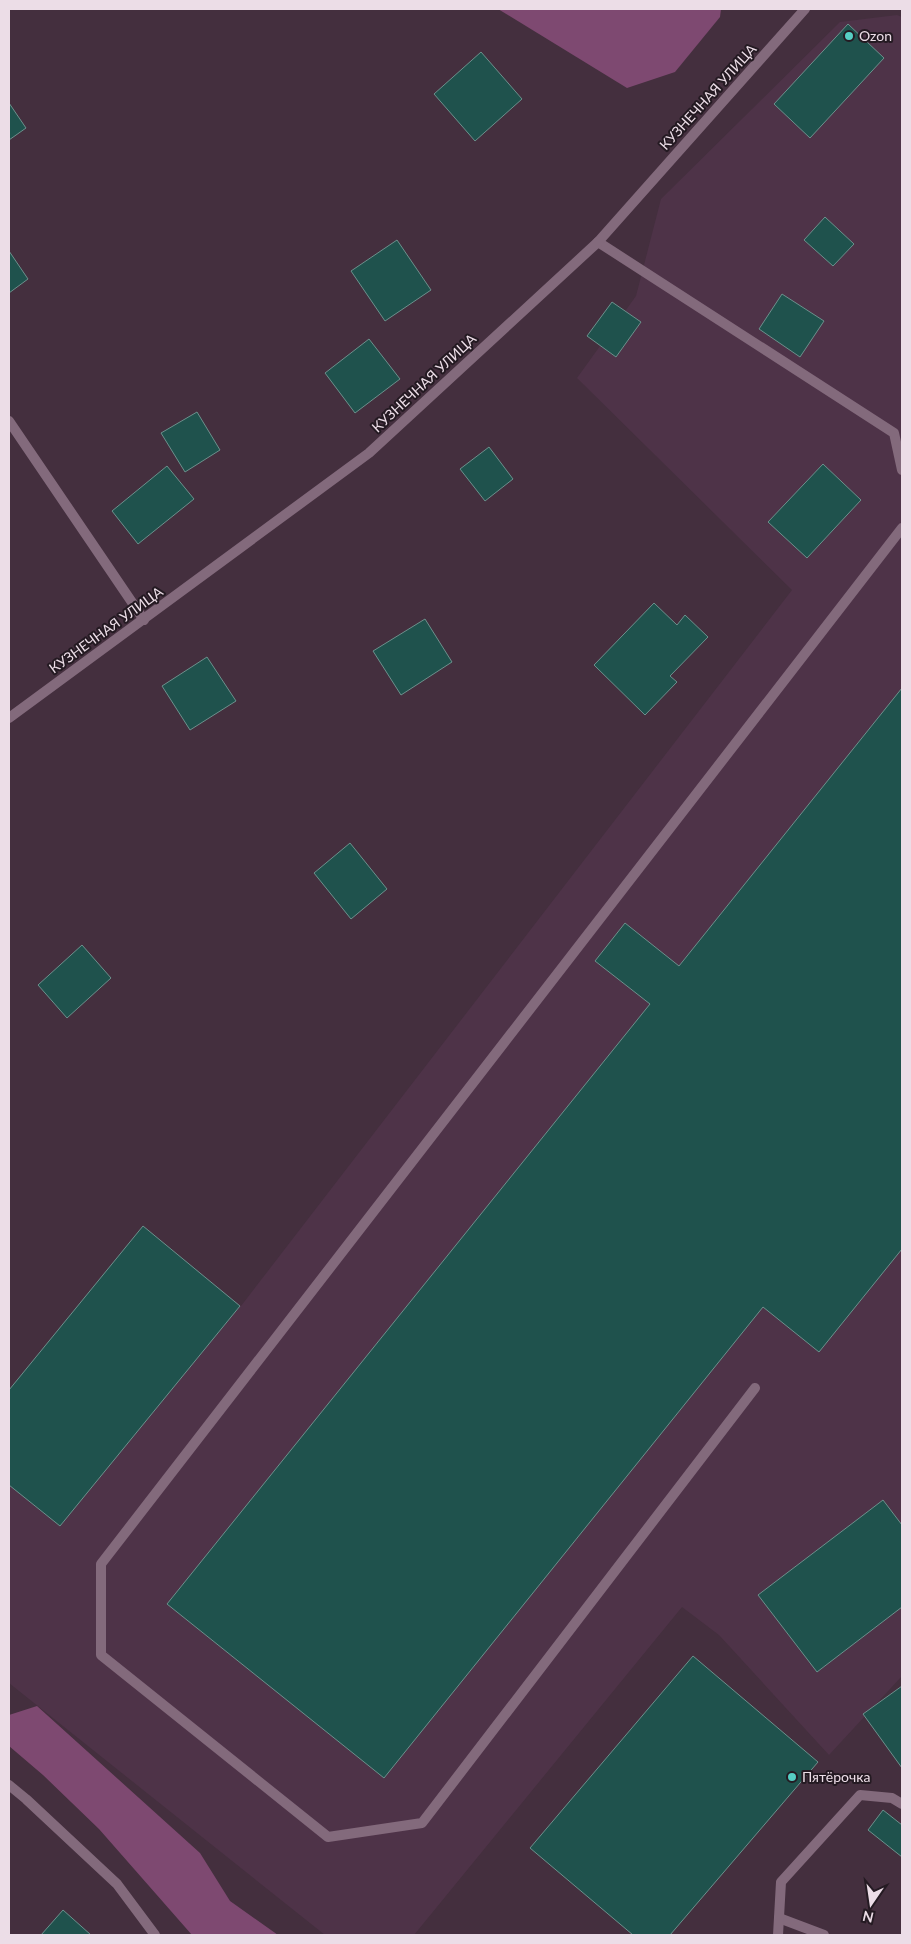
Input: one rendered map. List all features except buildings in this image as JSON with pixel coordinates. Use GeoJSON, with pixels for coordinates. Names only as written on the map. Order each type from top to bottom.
{"type":"FeatureCollection","features":[{"type":"Feature","properties":{"kind":"street","name":"КУЗНЕЧНАЯ УЛИЦА"},"geometry":{"type":"LineString","coordinates":[[9,718],[369,453],[598,242],[805,9]]}},
{"type":"Feature","properties":{"kind":"street"},"geometry":{"type":"LineString","coordinates":[[598,242],[894,433],[902,470]]}},
{"type":"Feature","properties":{"kind":"street"},"geometry":{"type":"LineString","coordinates":[[9,421],[144,620]]}},
{"type":"Feature","properties":{"kind":"street"},"geometry":{"type":"LineString","coordinates":[[754,1388],[422,1823],[328,1837],[101,1655],[101,1564],[902,528]]}},
{"type":"Feature","properties":{"kind":"street"},"geometry":{"type":"LineString","coordinates":[[9,1785],[117,1884],[155,1935]]}},
{"type":"Feature","properties":{"kind":"street"},"geometry":{"type":"LineString","coordinates":[[778,1935],[781,1882],[860,1795],[892,1798],[902,1804]]}},
{"type":"Feature","properties":{"kind":"street"},"geometry":{"type":"LineString","coordinates":[[779,1918],[824,1935]]}},
{"type":"Feature","properties":{"kind":"shaded area"},"geometry":{"type":"Polygon","coordinates":[[[498,9],[721,9],[720,17],[675,72],[627,88],[498,9]]]}},
{"type":"Feature","properties":{"kind":"shaded area"},"geometry":{"type":"Polygon","coordinates":[[[897,15],[902,17],[902,1676],[829,1755],[719,1635],[682,1607],[414,1935],[325,1935],[9,1683],[9,1391],[143,1226],[241,1306],[792,590],[577,378],[636,296],[661,199],[840,22],[897,15]]]}},
{"type":"Feature","properties":{"kind":"shaded area"},"geometry":{"type":"Polygon","coordinates":[[[37,1706],[200,1853],[230,1901],[278,1935],[192,1935],[99,1829],[43,1775],[9,1746],[9,1715],[37,1706]]]}},
{"type":"Feature","properties":{"kind":"place","name":"Ozon"},"geometry":{"type":"Point","coordinates":[849,36]}},
{"type":"Feature","properties":{"kind":"place","name":"Пятёрочка"},"geometry":{"type":"Point","coordinates":[792,1777]}}]}
